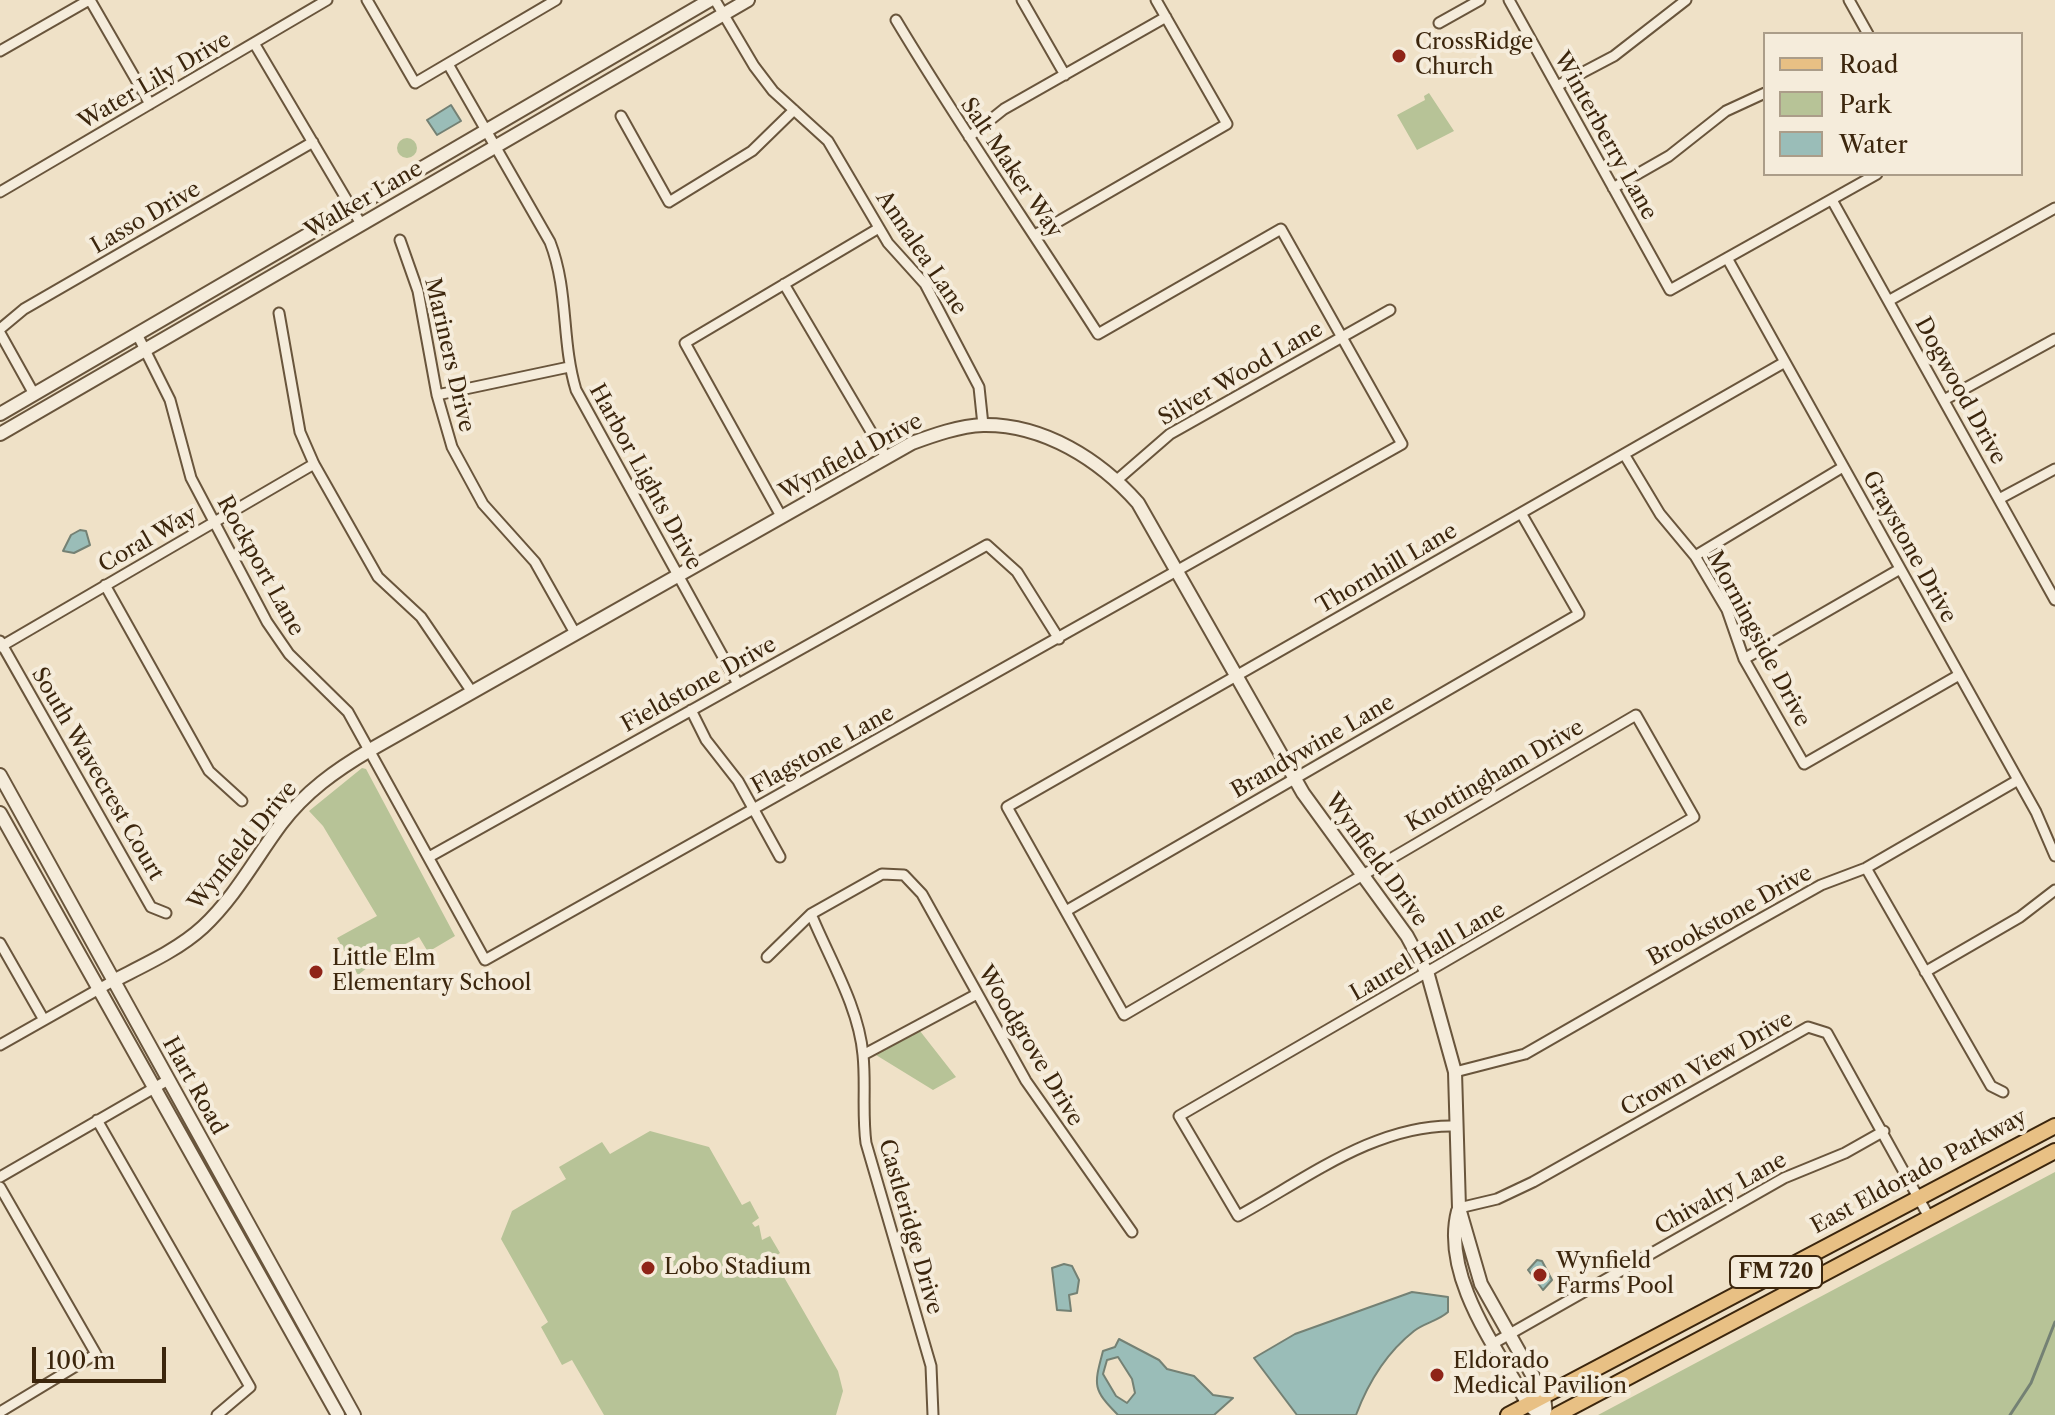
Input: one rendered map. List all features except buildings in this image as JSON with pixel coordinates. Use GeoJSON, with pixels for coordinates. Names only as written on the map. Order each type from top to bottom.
{"type":"FeatureCollection","features":[{"type":"Feature","properties":{"kind":"main road","name":"East Eldorado Parkway"},"geometry":{"type":"LineString","coordinates":[[1508,1415],[2050,1128]]}},
{"type":"Feature","properties":{"kind":"main road","name":"East Eldorado Parkway"},"geometry":{"type":"LineString","coordinates":[[1557,1415],[2055,1151]]}},
{"type":"Feature","properties":{"kind":"street"},"geometry":{"type":"LineString","coordinates":[[0,51],[90,0],[150,104]]}},
{"type":"Feature","properties":{"kind":"street","name":"Water Lily Drive"},"geometry":{"type":"LineString","coordinates":[[0,192],[327,0]]}},
{"type":"Feature","properties":{"kind":"street"},"geometry":{"type":"LineString","coordinates":[[367,0],[415,83],[556,0]]}},
{"type":"Feature","properties":{"kind":"street","name":"Walker Lane"},"geometry":{"type":"LineString","coordinates":[[0,414],[282,270],[360,222],[422,189],[559,87],[717,4],[748,0]]}},
{"type":"Feature","properties":{"kind":"street"},"geometry":{"type":"LineString","coordinates":[[1022,0],[1065,75]]}},
{"type":"Feature","properties":{"kind":"street"},"geometry":{"type":"LineString","coordinates":[[1035,235],[1227,124],[1156,0]]}},
{"type":"Feature","properties":{"kind":"street"},"geometry":{"type":"LineString","coordinates":[[1439,23],[1480,0]]}},
{"type":"Feature","properties":{"kind":"street","name":"Winterberry Lane"},"geometry":{"type":"LineString","coordinates":[[1509,0],[1670,290],[1727,258]]}},
{"type":"Feature","properties":{"kind":"street"},"geometry":{"type":"LineString","coordinates":[[1557,86],[1614,56],[1686,0]]}},
{"type":"Feature","properties":{"kind":"street"},"geometry":{"type":"LineString","coordinates":[[1849,0],[1867,32]]}},
{"type":"Feature","properties":{"kind":"street","name":"Walker Lane"},"geometry":{"type":"LineString","coordinates":[[0,434],[141,341],[199,297],[351,207],[491,137],[717,4]]}},
{"type":"Feature","properties":{"kind":"street","name":"Annalea Lane"},"geometry":{"type":"LineString","coordinates":[[717,4],[754,66],[794,110],[828,141],[888,243],[925,284],[979,387],[983,425]]}},
{"type":"Feature","properties":{"kind":"street"},"geometry":{"type":"LineString","coordinates":[[969,137],[1004,109],[1166,17]]}},
{"type":"Feature","properties":{"kind":"street","name":"Salt Maker Way"},"geometry":{"type":"LineString","coordinates":[[896,20],[1098,334],[1281,229],[1342,337]]}},
{"type":"Feature","properties":{"kind":"street"},"geometry":{"type":"LineString","coordinates":[[254,43],[360,222]]}},
{"type":"Feature","properties":{"kind":"street","name":"Harbor Lights Drive"},"geometry":{"type":"LineString","coordinates":[[448,64],[544,230],[562,273],[569,367],[576,390],[738,684]]}},
{"type":"Feature","properties":{"kind":"street"},"geometry":{"type":"LineString","coordinates":[[1613,188],[1669,156],[1726,111],[1763,94]]}},
{"type":"Feature","properties":{"kind":"street"},"geometry":{"type":"LineString","coordinates":[[621,116],[669,202],[752,151],[794,110]]}},
{"type":"Feature","properties":{"kind":"street","name":"Lasso Drive"},"geometry":{"type":"LineString","coordinates":[[0,331],[24,309],[313,142]]}},
{"type":"Feature","properties":{"kind":"street"},"geometry":{"type":"LineString","coordinates":[[1727,258],[1874,176]]}},
{"type":"Feature","properties":{"kind":"street","name":"Dogwood Drive"},"geometry":{"type":"LineString","coordinates":[[1832,200],[2055,600]]}},
{"type":"Feature","properties":{"kind":"street"},"geometry":{"type":"LineString","coordinates":[[1890,300],[2055,208]]}},
{"type":"Feature","properties":{"kind":"street"},"geometry":{"type":"LineString","coordinates":[[781,516],[685,343],[879,228]]}},
{"type":"Feature","properties":{"kind":"street","name":"Mariners Drive"},"geometry":{"type":"LineString","coordinates":[[400,240],[418,291],[437,395],[452,447],[483,504],[535,562],[575,633]]}},
{"type":"Feature","properties":{"kind":"street","name":"Graystone Drive"},"geometry":{"type":"LineString","coordinates":[[1727,258],[2018,780],[2055,856]]}},
{"type":"Feature","properties":{"kind":"street"},"geometry":{"type":"LineString","coordinates":[[784,284],[886,457]]}},
{"type":"Feature","properties":{"kind":"street","name":"Silver Wood Lane"},"geometry":{"type":"LineString","coordinates":[[1117,480],[1170,434],[1390,310]]}},
{"type":"Feature","properties":{"kind":"street"},"geometry":{"type":"LineString","coordinates":[[279,313],[300,432],[314,464],[378,577],[421,617],[451,656],[472,692]]}},
{"type":"Feature","properties":{"kind":"street"},"geometry":{"type":"LineString","coordinates":[[0,331],[34,394]]}},
{"type":"Feature","properties":{"kind":"street","name":"Flagstone Lane"},"geometry":{"type":"LineString","coordinates":[[485,960],[1402,444],[1342,337]]}},
{"type":"Feature","properties":{"kind":"street"},"geometry":{"type":"LineString","coordinates":[[1944,400],[2055,339]]}},
{"type":"Feature","properties":{"kind":"street","name":"Rockport Lane"},"geometry":{"type":"LineString","coordinates":[[141,341],[170,400],[191,478],[267,622],[289,654],[348,712],[485,960]]}},
{"type":"Feature","properties":{"kind":"street","name":"Thornhill Lane"},"geometry":{"type":"LineString","coordinates":[[1066,911],[1007,807],[1785,362]]}},
{"type":"Feature","properties":{"kind":"street"},"geometry":{"type":"LineString","coordinates":[[437,395],[569,367]]}},
{"type":"Feature","properties":{"kind":"street","name":"Wynfield Drive"},"geometry":{"type":"LineString","coordinates":[[113,981],[166,953],[202,928],[230,898],[302,799],[333,773],[370,750],[886,457],[943,432],[983,425],[1049,439],[1086,455],[1117,480],[1138,503],[1296,778],[1407,936],[1428,975],[1455,1072],[1459,1208],[1481,1284],[1544,1396],[1543,1415]]}},
{"type":"Feature","properties":{"kind":"street","name":"Morningside Drive"},"geometry":{"type":"LineString","coordinates":[[1624,454],[1660,514],[1695,556],[1727,610],[1744,659],[1804,764],[1959,675]]}},
{"type":"Feature","properties":{"kind":"street","name":"Coral Way"},"geometry":{"type":"LineString","coordinates":[[1,644],[314,464]]}},
{"type":"Feature","properties":{"kind":"street"},"geometry":{"type":"LineString","coordinates":[[1695,556],[1843,467]]}},
{"type":"Feature","properties":{"kind":"street"},"geometry":{"type":"LineString","coordinates":[[1999,499],[2055,469]]}},
{"type":"Feature","properties":{"kind":"street","name":"Brandywine Lane"},"geometry":{"type":"LineString","coordinates":[[1066,911],[1579,614],[1521,513]]}},
{"type":"Feature","properties":{"kind":"street","name":"Fieldstone Drive"},"geometry":{"type":"LineString","coordinates":[[429,857],[987,545],[1017,572],[1059,639]]}},
{"type":"Feature","properties":{"kind":"street"},"geometry":{"type":"LineString","coordinates":[[1744,659],[1900,569]]}},
{"type":"Feature","properties":{"kind":"street"},"geometry":{"type":"LineString","coordinates":[[105,585],[209,771],[242,801]]}},
{"type":"Feature","properties":{"kind":"street","name":"South Wavecrest Court"},"geometry":{"type":"LineString","coordinates":[[1,644],[151,907],[166,913]]}},
{"type":"Feature","properties":{"kind":"street"},"geometry":{"type":"LineString","coordinates":[[691,710],[706,740],[754,810],[780,857]]}},
{"type":"Feature","properties":{"kind":"street","name":"Laurel Hall Lane"},"geometry":{"type":"LineString","coordinates":[[1457,1126],[1432,1125],[1385,1137],[1238,1216],[1179,1116],[1428,975],[1694,817],[1636,715]]}},
{"type":"Feature","properties":{"kind":"street","name":"Knottingham Drive"},"geometry":{"type":"LineString","coordinates":[[1066,911],[1124,1015],[1636,715]]}},
{"type":"Feature","properties":{"kind":"street","name":"Hart Road"},"geometry":{"type":"LineString","coordinates":[[0,775],[113,981],[162,1083],[262,1264],[338,1415]]}},
{"type":"Feature","properties":{"kind":"street","name":"Brookstone Drive"},"geometry":{"type":"LineString","coordinates":[[1455,1072],[1525,1054],[1821,885],[1866,868],[2018,780]]}},
{"type":"Feature","properties":{"kind":"street","name":"Hart Road"},"geometry":{"type":"LineString","coordinates":[[0,813],[100,988],[162,1083]]}},
{"type":"Feature","properties":{"kind":"street"},"geometry":{"type":"LineString","coordinates":[[1866,868],[1991,1086],[2003,1092]]}},
{"type":"Feature","properties":{"kind":"street","name":"Woodgrove Drive"},"geometry":{"type":"LineString","coordinates":[[811,914],[882,874],[904,875],[922,894],[1051,1120],[1132,1232]]}},
{"type":"Feature","properties":{"kind":"street"},"geometry":{"type":"LineString","coordinates":[[1925,972],[2020,917],[2055,890]]}},
{"type":"Feature","properties":{"kind":"street"},"geometry":{"type":"LineString","coordinates":[[767,957],[811,914]]}},
{"type":"Feature","properties":{"kind":"street","name":"Castleridge Drive"},"geometry":{"type":"LineString","coordinates":[[811,914],[852,1012],[863,1055],[862,1113],[866,1143],[931,1366],[933,1415]]}},
{"type":"Feature","properties":{"kind":"street"},"geometry":{"type":"LineString","coordinates":[[0,943],[44,1020]]}},
{"type":"Feature","properties":{"kind":"street"},"geometry":{"type":"LineString","coordinates":[[0,1045],[113,981]]}},
{"type":"Feature","properties":{"kind":"street"},"geometry":{"type":"LineString","coordinates":[[863,1055],[977,994]]}},
{"type":"Feature","properties":{"kind":"street","name":"Crown View Drive"},"geometry":{"type":"LineString","coordinates":[[1459,1208],[1497,1199],[1533,1182],[1808,1027],[1827,1033],[1929,1217]]}},
{"type":"Feature","properties":{"kind":"street"},"geometry":{"type":"LineString","coordinates":[[0,1177],[162,1083]]}},
{"type":"Feature","properties":{"kind":"street"},"geometry":{"type":"LineString","coordinates":[[97,1120],[250,1387],[217,1415]]}},
{"type":"Feature","properties":{"kind":"street","name":"Chivalry Lane"},"geometry":{"type":"LineString","coordinates":[[1494,1343],[1784,1178],[1845,1153],[1884,1131]]}},
{"type":"Feature","properties":{"kind":"street"},"geometry":{"type":"LineString","coordinates":[[0,1187],[96,1354],[0,1412]]}},
{"type":"Feature","properties":{"kind":"street","name":"Wynfield Drive"},"geometry":{"type":"LineString","coordinates":[[1459,1208],[1453,1231],[1466,1286],[1528,1404],[1543,1415]]}},
{"type":"Feature","properties":{"kind":"street","name":"Hart Road"},"geometry":{"type":"LineString","coordinates":[[262,1264],[354,1415]]}},
{"type":"Feature","properties":{"kind":"green space"},"geometry":{"type":"Polygon","coordinates":[[[1429,93],[1454,131],[1417,150],[1397,115],[1425,100],[1424,96],[1429,93]]]}},
{"type":"Feature","properties":{"kind":"green space"},"geometry":{"type":"Polygon","coordinates":[[[407,138],[414,141],[417,148],[414,155],[407,158],[400,155],[397,148],[400,141],[407,138]]]}},
{"type":"Feature","properties":{"kind":"green space"},"geometry":{"type":"Polygon","coordinates":[[[362,768],[366,769],[455,936],[428,952],[419,937],[382,956],[358,975],[337,938],[377,916],[323,826],[309,811],[362,768]]]}},
{"type":"Feature","properties":{"kind":"green space"},"geometry":{"type":"Polygon","coordinates":[[[920,1031],[956,1077],[933,1090],[876,1055],[920,1031]]]}},
{"type":"Feature","properties":{"kind":"green space","name":"Lobo Stadium"},"geometry":{"type":"Polygon","coordinates":[[[650,1131],[709,1147],[742,1205],[750,1201],[759,1218],[752,1223],[755,1227],[759,1225],[762,1240],[770,1236],[780,1253],[773,1258],[838,1371],[843,1391],[836,1415],[604,1415],[572,1360],[562,1365],[541,1327],[548,1322],[501,1239],[512,1211],[566,1179],[559,1167],[602,1142],[610,1154],[650,1131]]]}},
{"type":"Feature","properties":{"kind":"green space"},"geometry":{"type":"Polygon","coordinates":[[[2055,1172],[2055,1415],[1598,1415],[2055,1172]]]}},
{"type":"Feature","properties":{"kind":"water"},"geometry":{"type":"Polygon","coordinates":[[[451,105],[461,121],[437,135],[427,120],[451,105]]]}},
{"type":"Feature","properties":{"kind":"water"},"geometry":{"type":"Polygon","coordinates":[[[80,530],[86,531],[90,545],[74,553],[63,551],[71,535],[80,530]]]}},
{"type":"Feature","properties":{"kind":"water","name":"Wynfield Farms Pool"},"geometry":{"type":"Polygon","coordinates":[[[1537,1260],[1542,1261],[1552,1280],[1543,1290],[1528,1270],[1537,1260]]]}},
{"type":"Feature","properties":{"kind":"water"},"geometry":{"type":"Polygon","coordinates":[[[1064,1264],[1072,1266],[1079,1280],[1077,1293],[1069,1295],[1071,1311],[1057,1310],[1052,1268],[1064,1264]]]}},
{"type":"Feature","properties":{"kind":"water"},"geometry":{"type":"Polygon","coordinates":[[[1412,1292],[1448,1297],[1448,1312],[1418,1328],[1395,1349],[1372,1380],[1356,1415],[1297,1415],[1254,1358],[1295,1334],[1412,1292]]]}},
{"type":"Feature","properties":{"kind":"water"},"geometry":{"type":"Polygon","coordinates":[[[1119,1339],[1159,1360],[1167,1369],[1194,1376],[1213,1395],[1233,1398],[1214,1415],[1118,1415],[1103,1399],[1097,1386],[1103,1351],[1115,1347],[1119,1339]],[[1118,1357],[1107,1360],[1103,1374],[1116,1396],[1127,1403],[1135,1393],[1132,1379],[1118,1357]]]}},
{"type":"Feature","properties":{"kind":"waterway"},"geometry":{"type":"LineString","coordinates":[[2010,1415],[2031,1383],[2055,1322]]}},
{"type":"Feature","properties":{"kind":"place","name":"CrossRidge Church"},"geometry":{"type":"Point","coordinates":[1399,56]}},
{"type":"Feature","properties":{"kind":"place","name":"Little Elm Elementary School"},"geometry":{"type":"Point","coordinates":[316,972]}},
{"type":"Feature","properties":{"kind":"place","name":"Lobo Stadium"},"geometry":{"type":"Point","coordinates":[648,1268]}},
{"type":"Feature","properties":{"kind":"place","name":"Wynfield Farms Pool"},"geometry":{"type":"Point","coordinates":[1540,1275]}},
{"type":"Feature","properties":{"kind":"place","name":"Eldorado Medical Pavilion"},"geometry":{"type":"Point","coordinates":[1437,1375]}}]}
